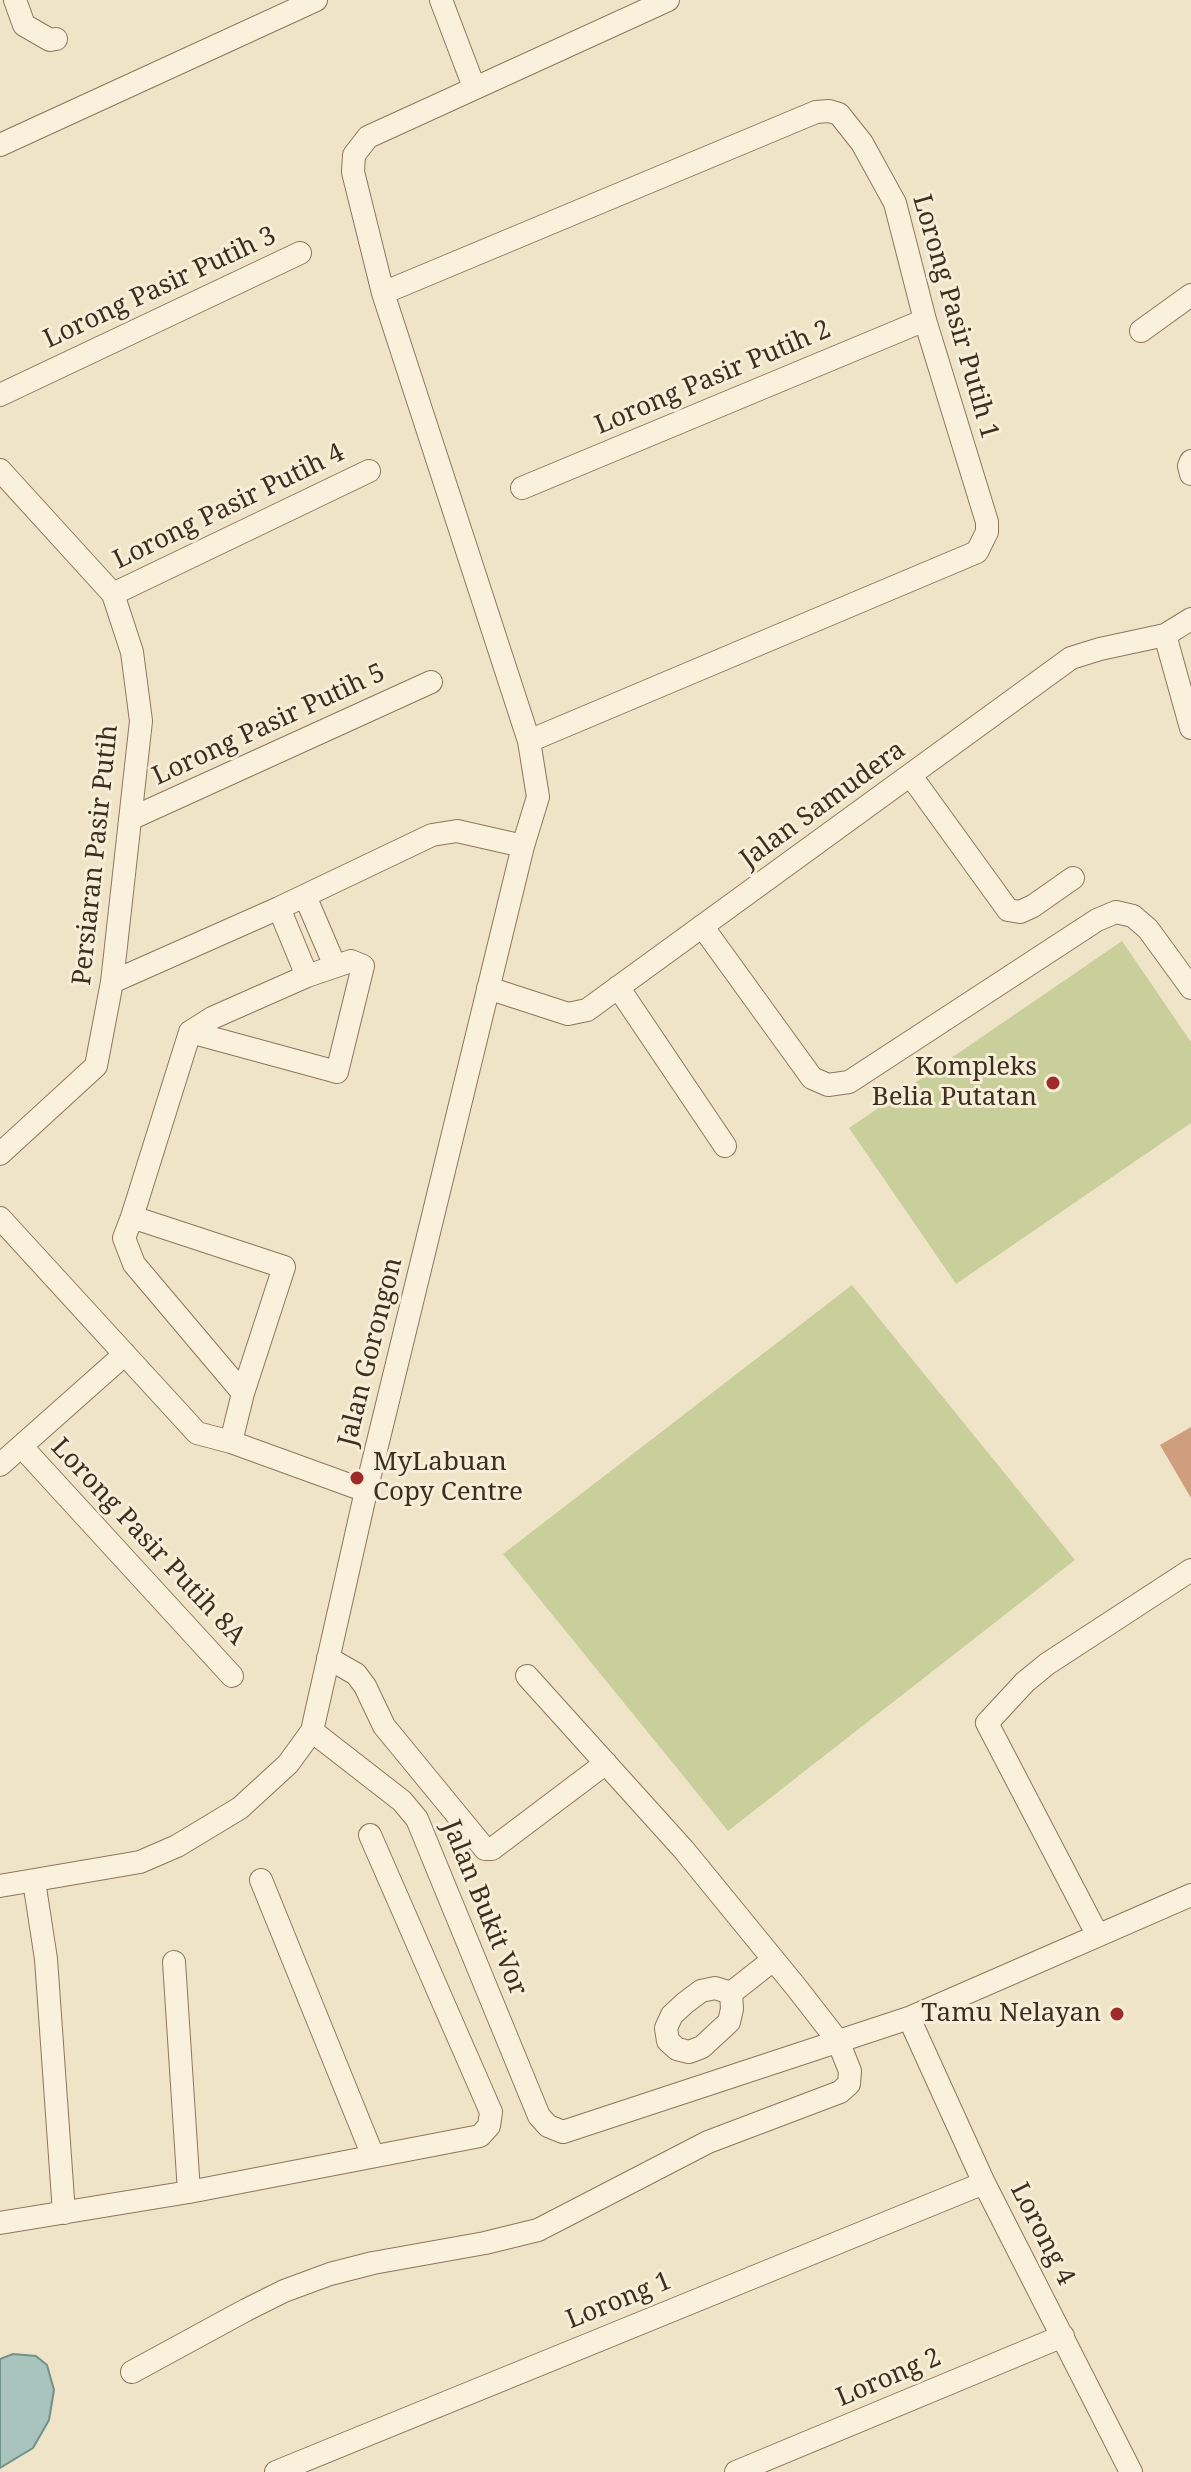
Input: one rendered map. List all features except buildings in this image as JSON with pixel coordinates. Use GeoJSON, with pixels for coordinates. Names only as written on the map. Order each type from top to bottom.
{"type":"FeatureCollection","features":[{"type":"Feature","properties":{"kind":"street"},"geometry":{"type":"LineString","coordinates":[[15,0],[24,25],[50,40],[56,39]]}},
{"type":"Feature","properties":{"kind":"street"},"geometry":{"type":"LineString","coordinates":[[0,145],[316,0]]}},
{"type":"Feature","properties":{"kind":"street"},"geometry":{"type":"LineString","coordinates":[[441,0],[474,87]]}},
{"type":"Feature","properties":{"kind":"street","name":"Jalan Gorongon"},"geometry":{"type":"LineString","coordinates":[[312,1731],[366,1491],[523,846],[538,797],[529,741],[383,293],[353,172],[354,155],[368,137],[668,0]]}},
{"type":"Feature","properties":{"kind":"street","name":"Lorong Pasir Putih 1"},"geometry":{"type":"LineString","coordinates":[[383,293],[816,112],[839,114],[862,143],[895,203],[925,320],[987,522],[984,541],[977,552],[529,741]]}},
{"type":"Feature","properties":{"kind":"street","name":"Lorong Pasir Putih 3"},"geometry":{"type":"LineString","coordinates":[[0,395],[300,253]]}},
{"type":"Feature","properties":{"kind":"street"},"geometry":{"type":"LineString","coordinates":[[1141,331],[1191,295]]}},
{"type":"Feature","properties":{"kind":"street","name":"Lorong Pasir Putih 2"},"geometry":{"type":"LineString","coordinates":[[522,488],[925,320]]}},
{"type":"Feature","properties":{"kind":"street"},"geometry":{"type":"LineString","coordinates":[[1191,461],[1191,474]]}},
{"type":"Feature","properties":{"kind":"street","name":"Persiaran Pasir Putih"},"geometry":{"type":"LineString","coordinates":[[0,470],[113,594],[132,652],[141,721],[112,982],[96,1066],[0,1154]]}},
{"type":"Feature","properties":{"kind":"street","name":"Lorong Pasir Putih 4"},"geometry":{"type":"LineString","coordinates":[[113,594],[369,471]]}},
{"type":"Feature","properties":{"kind":"street","name":"Jalan Samudera"},"geometry":{"type":"LineString","coordinates":[[488,988],[568,1014],[587,1010],[1071,658],[1165,635],[1191,619]]}},
{"type":"Feature","properties":{"kind":"street"},"geometry":{"type":"LineString","coordinates":[[1165,635],[1191,728]]}},
{"type":"Feature","properties":{"kind":"street","name":"Lorong Pasir Putih 5"},"geometry":{"type":"LineString","coordinates":[[130,819],[431,682]]}},
{"type":"Feature","properties":{"kind":"street"},"geometry":{"type":"LineString","coordinates":[[911,776],[1008,910],[1020,912],[1033,906],[1073,878]]}},
{"type":"Feature","properties":{"kind":"street"},"geometry":{"type":"LineString","coordinates":[[112,982],[279,908],[432,835],[457,831],[523,846]]}},
{"type":"Feature","properties":{"kind":"street"},"geometry":{"type":"LineString","coordinates":[[305,896],[335,966]]}},
{"type":"Feature","properties":{"kind":"street"},"geometry":{"type":"LineString","coordinates":[[279,908],[307,976]]}},
{"type":"Feature","properties":{"kind":"street"},"geometry":{"type":"LineString","coordinates":[[702,926],[812,1078],[828,1085],[849,1082],[1097,920],[1116,912],[1133,916],[1148,929],[1191,988]]}},
{"type":"Feature","properties":{"kind":"street"},"geometry":{"type":"LineString","coordinates":[[190,1032],[337,1072],[363,966],[351,961],[307,976],[212,1018],[190,1032],[124,1238],[134,1264],[243,1393]]}},
{"type":"Feature","properties":{"kind":"street"},"geometry":{"type":"LineString","coordinates":[[618,987],[725,1146]]}},
{"type":"Feature","properties":{"kind":"street"},"geometry":{"type":"LineString","coordinates":[[132,1217],[284,1267],[243,1393],[231,1442]]}},
{"type":"Feature","properties":{"kind":"street"},"geometry":{"type":"LineString","coordinates":[[0,1218],[197,1433],[231,1442],[366,1491]]}},
{"type":"Feature","properties":{"kind":"street"},"geometry":{"type":"LineString","coordinates":[[0,1465],[125,1354]]}},
{"type":"Feature","properties":{"kind":"street","name":"Lorong Pasir Putih 8A"},"geometry":{"type":"LineString","coordinates":[[22,1447],[232,1676]]}},
{"type":"Feature","properties":{"kind":"street"},"geometry":{"type":"LineString","coordinates":[[1097,1934],[987,1723],[1025,1682],[1047,1664],[1191,1570]]}},
{"type":"Feature","properties":{"kind":"street"},"geometry":{"type":"LineString","coordinates":[[328,1658],[356,1674],[384,1726],[485,1849],[492,1849],[606,1763]]}},
{"type":"Feature","properties":{"kind":"street"},"geometry":{"type":"LineString","coordinates":[[132,2372],[284,2291],[330,2274],[538,2230],[708,2142],[840,2092],[849,2084],[850,2071],[838,2041],[684,1850],[527,1676]]}},
{"type":"Feature","properties":{"kind":"street"},"geometry":{"type":"LineString","coordinates":[[0,1886],[140,1862],[177,1846],[240,1808],[288,1764],[312,1731]]}},
{"type":"Feature","properties":{"kind":"street","name":"Jalan Bukit Vor"},"geometry":{"type":"LineString","coordinates":[[312,1731],[402,1801],[417,1819],[539,2116],[548,2126],[563,2132],[909,2018],[1191,1895]]}},
{"type":"Feature","properties":{"kind":"street"},"geometry":{"type":"LineString","coordinates":[[0,2223],[189,2192],[480,2136],[489,2126],[491,2112],[370,1835]]}},
{"type":"Feature","properties":{"kind":"street"},"geometry":{"type":"LineString","coordinates":[[261,1880],[373,2156]]}},
{"type":"Feature","properties":{"kind":"street"},"geometry":{"type":"LineString","coordinates":[[34,1881],[46,1959],[64,2213]]}},
{"type":"Feature","properties":{"kind":"street"},"geometry":{"type":"LineString","coordinates":[[731,1993],[773,1960]]}},
{"type":"Feature","properties":{"kind":"street"},"geometry":{"type":"LineString","coordinates":[[174,1962],[189,2192]]}},
{"type":"Feature","properties":{"kind":"street","name":"Lorong 4"},"geometry":{"type":"LineString","coordinates":[[909,2018],[984,2183],[1131,2472]]}},
{"type":"Feature","properties":{"kind":"street","name":"Lorong 1"},"geometry":{"type":"LineString","coordinates":[[276,2472],[984,2183]]}},
{"type":"Feature","properties":{"kind":"street","name":"Lorong 2"},"geometry":{"type":"LineString","coordinates":[[736,2472],[1063,2336]]}},
{"type":"Feature","properties":{"kind":"green space","name":"Kompleks Belia Putatan"},"geometry":{"type":"Polygon","coordinates":[[[1122,941],[1191,1042],[1191,1123],[956,1284],[849,1128],[1122,941]]]}},
{"type":"Feature","properties":{"kind":"green space"},"geometry":{"type":"Polygon","coordinates":[[[852,1285],[1075,1560],[728,1831],[503,1554],[852,1285]]]}},
{"type":"Feature","properties":{"kind":"water"},"geometry":{"type":"Polygon","coordinates":[[[13,2354],[36,2356],[47,2365],[54,2390],[49,2420],[33,2448],[0,2468],[0,2359],[13,2354]]]}},
{"type":"Feature","properties":{"kind":"place","name":"Kompleks Belia Putatan"},"geometry":{"type":"Point","coordinates":[1053,1083]}},
{"type":"Feature","properties":{"kind":"place","name":"MyLabuan Copy Centre"},"geometry":{"type":"Point","coordinates":[357,1478]}},
{"type":"Feature","properties":{"kind":"place","name":"Tamu Nelayan"},"geometry":{"type":"Point","coordinates":[1117,2014]}}]}
